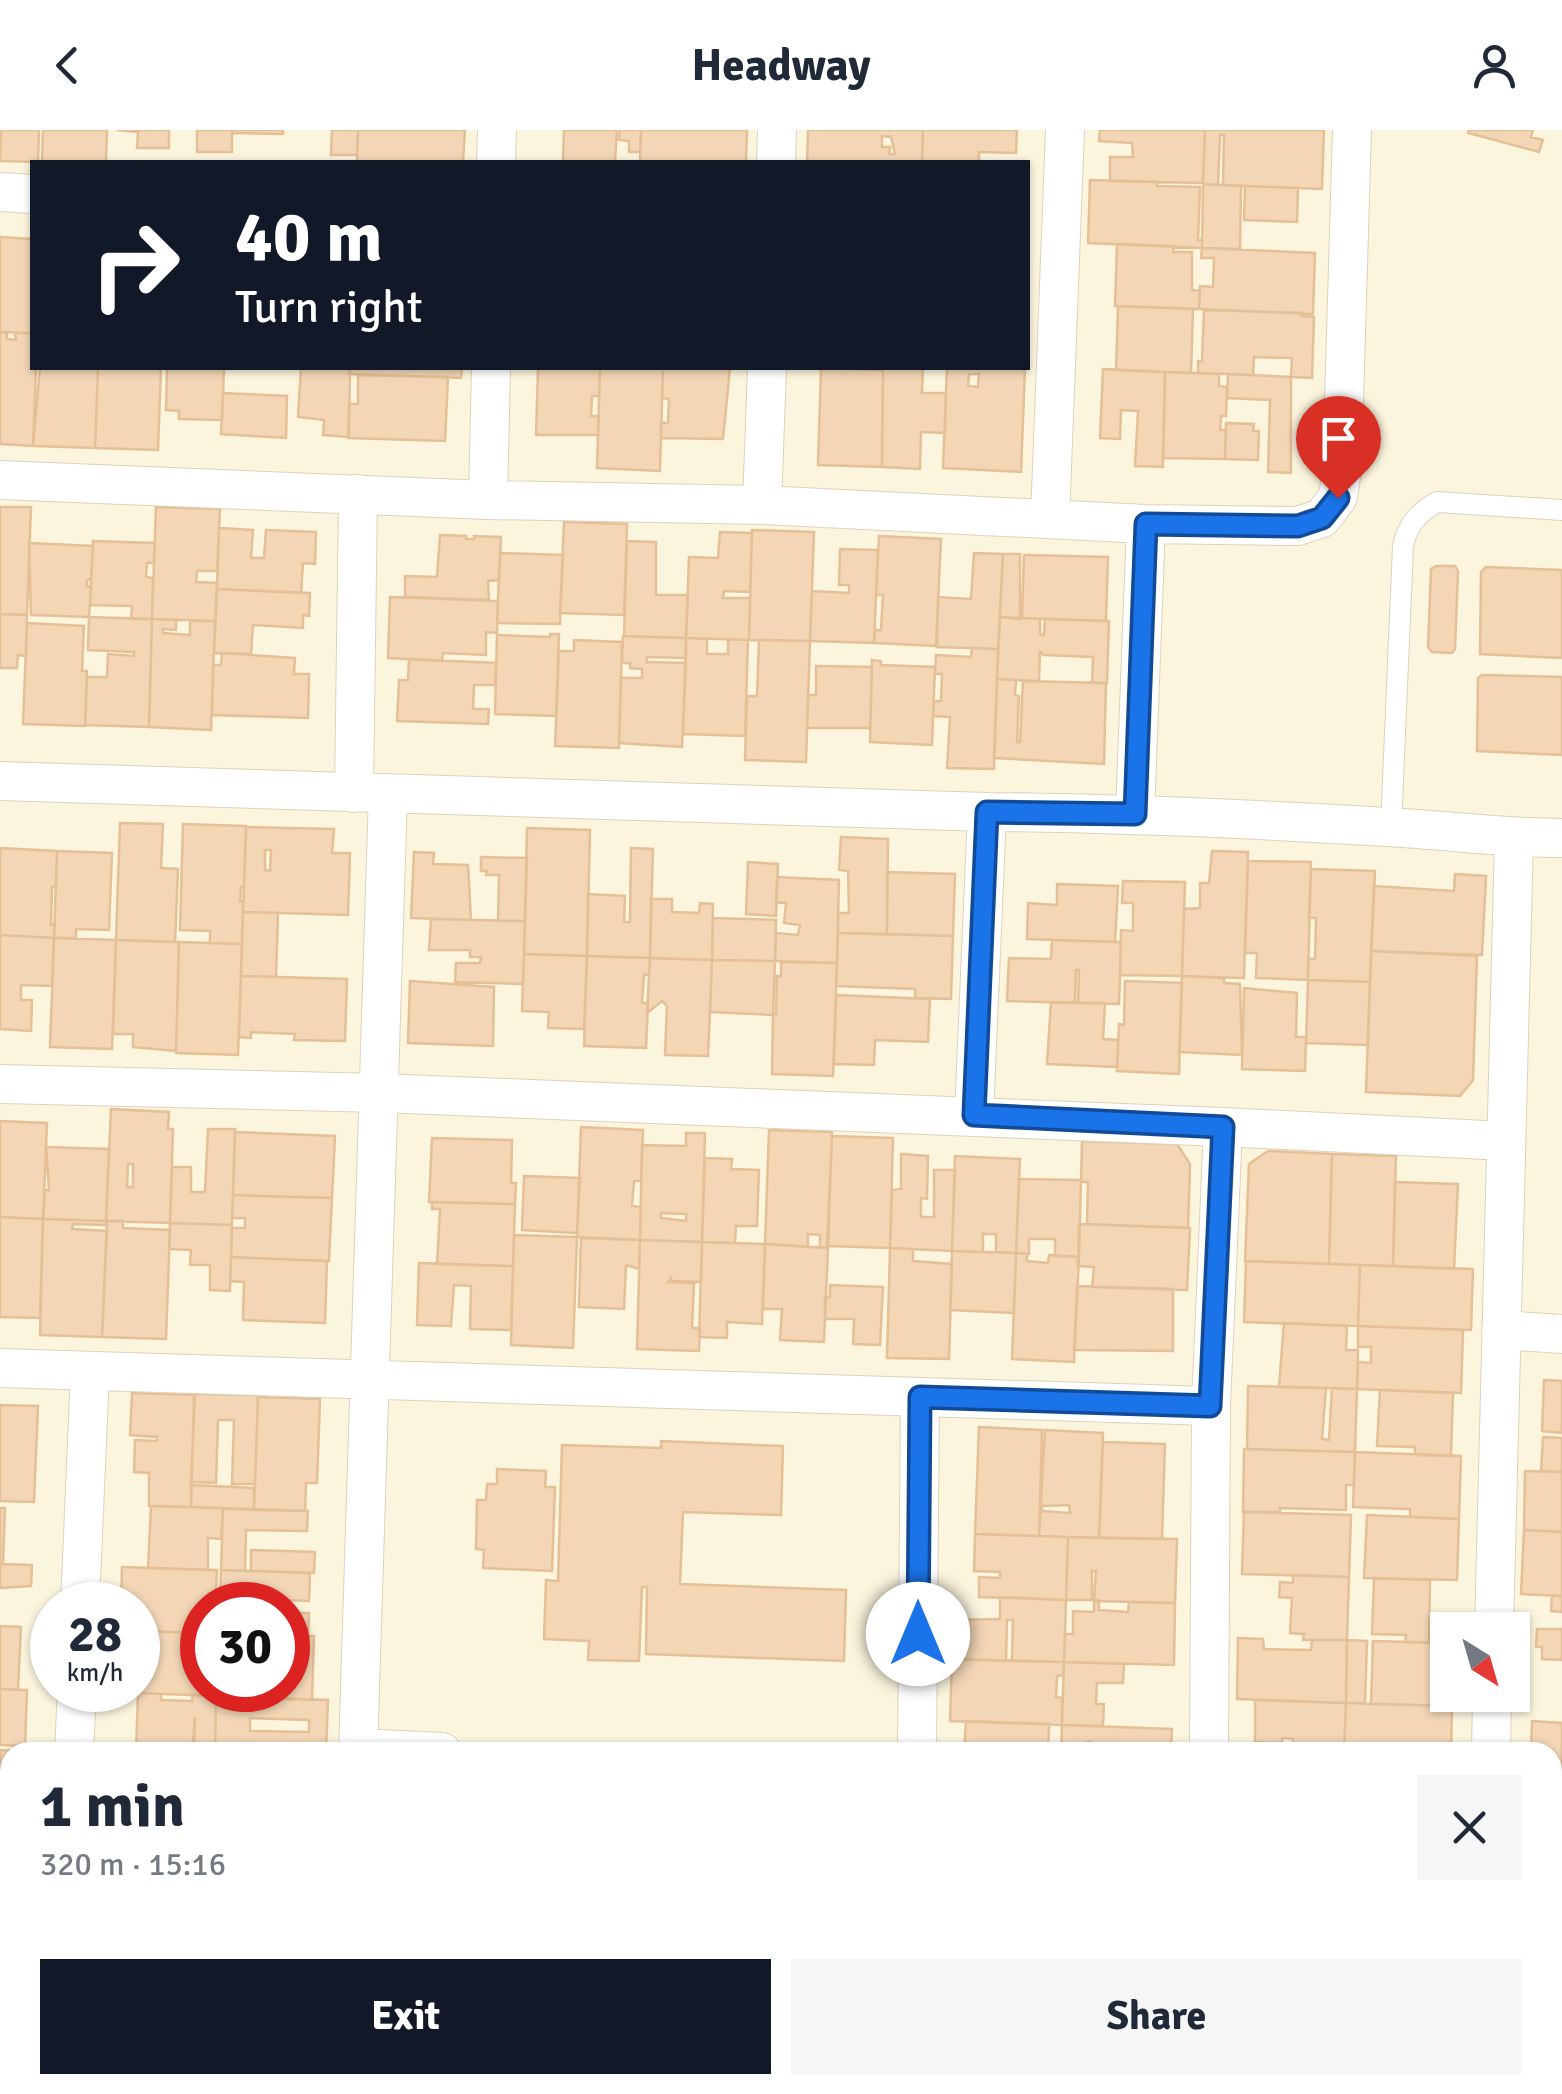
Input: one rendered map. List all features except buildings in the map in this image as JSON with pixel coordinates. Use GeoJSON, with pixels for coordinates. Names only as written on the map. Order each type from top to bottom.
{"type":"FeatureCollection","features":[{"type":"Feature","properties":{"kind":"street"},"geometry":{"type":"LineString","coordinates":[[496,160],[497,130]]}},
{"type":"Feature","properties":{"kind":"street"},"geometry":{"type":"LineString","coordinates":[[776,160],[778,130]]}},
{"type":"Feature","properties":{"kind":"street"},"geometry":{"type":"LineString","coordinates":[[1050,519],[1065,130]]}},
{"type":"Feature","properties":{"kind":"street"},"geometry":{"type":"LineString","coordinates":[[0,480],[488,500],[762,504],[1146,524],[1298,526],[1322,518],[1338,498],[1342,470],[1352,130]]}},
{"type":"Feature","properties":{"kind":"street"},"geometry":{"type":"LineString","coordinates":[[0,192],[30,194]]}},
{"type":"Feature","properties":{"kind":"street"},"geometry":{"type":"LineString","coordinates":[[488,500],[491,370]]}},
{"type":"Feature","properties":{"kind":"street"},"geometry":{"type":"LineString","coordinates":[[762,504],[767,370]]}},
{"type":"Feature","properties":{"kind":"street"},"geometry":{"type":"LineString","coordinates":[[358,494],[381,1093],[358,1742]]}},
{"type":"Feature","properties":{"kind":"street"},"geometry":{"type":"LineString","coordinates":[[1135,814],[1146,524]]}},
{"type":"Feature","properties":{"kind":"street"},"geometry":{"type":"LineString","coordinates":[[0,782],[1135,814],[1562,838]]}},
{"type":"Feature","properties":{"kind":"street"},"geometry":{"type":"LineString","coordinates":[[974,1115],[987,812]]}},
{"type":"Feature","properties":{"kind":"street"},"geometry":{"type":"LineString","coordinates":[[1494,1612],[1514,838]]}},
{"type":"Feature","properties":{"kind":"street"},"geometry":{"type":"LineString","coordinates":[[0,1084],[381,1093],[974,1115],[1506,1141]]}},
{"type":"Feature","properties":{"kind":"street"},"geometry":{"type":"LineString","coordinates":[[1209,1742],[1210,1406],[1223,1127]]}},
{"type":"Feature","properties":{"kind":"street"},"geometry":{"type":"LineString","coordinates":[[1501,1330],[1562,1334]]}},
{"type":"Feature","properties":{"kind":"street"},"geometry":{"type":"LineString","coordinates":[[0,1368],[1210,1406]]}},
{"type":"Feature","properties":{"kind":"street"},"geometry":{"type":"LineString","coordinates":[[81,1582],[90,1372]]}},
{"type":"Feature","properties":{"kind":"street"},"geometry":{"type":"LineString","coordinates":[[917,1742],[920,1397]]}},
{"type":"Feature","properties":{"kind":"street"},"geometry":{"type":"LineString","coordinates":[[74,1742],[76,1712]]}},
{"type":"Feature","properties":{"kind":"street"},"geometry":{"type":"LineString","coordinates":[[1491,1742],[1492,1712]]}},
{"type":"Feature","properties":{"kind":"lane"},"geometry":{"type":"LineString","coordinates":[[1391,827],[1403,546],[1408,528],[1420,512],[1437,502],[1562,510]]}},
{"type":"Feature","properties":{"kind":"route"},"geometry":{"type":"LineString","coordinates":[[918,1634],[920,1397],[1210,1406],[1223,1127],[974,1115],[987,812],[1135,814],[1146,524],[1298,526],[1322,518],[1338,498]]}}]}
